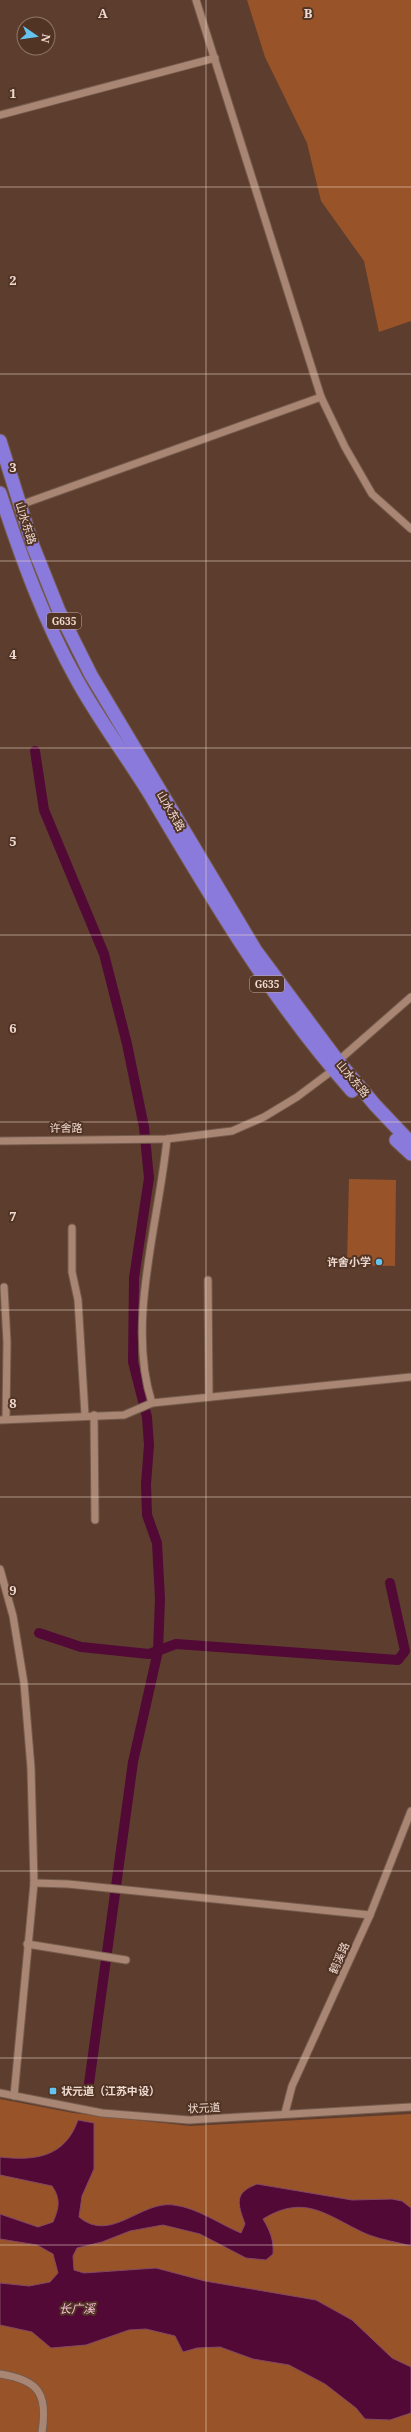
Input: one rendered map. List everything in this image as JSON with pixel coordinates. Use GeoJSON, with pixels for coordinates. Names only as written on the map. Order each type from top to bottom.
{"type":"FeatureCollection","features":[{"type":"Feature","properties":{"kind":"highway","name":"山水东路"},"geometry":{"type":"LineString","coordinates":[[0,441],[33,546],[59,611],[91,675],[256,951],[335,1065],[411,1143]]}},
{"type":"Feature","properties":{"kind":"highway","name":"山水东路"},"geometry":{"type":"LineString","coordinates":[[0,493],[31,583],[77,680],[150,795],[242,948],[279,1000],[411,1154]]}},
{"type":"Feature","properties":{"kind":"street"},"geometry":{"type":"LineString","coordinates":[[196,0],[321,397],[345,447],[372,494],[411,529]]}},
{"type":"Feature","properties":{"kind":"street"},"geometry":{"type":"LineString","coordinates":[[0,115],[215,58]]}},
{"type":"Feature","properties":{"kind":"street"},"geometry":{"type":"LineString","coordinates":[[20,505],[321,397]]}},
{"type":"Feature","properties":{"kind":"street","name":"许舍路"},"geometry":{"type":"LineString","coordinates":[[0,1141],[164,1139],[232,1131],[264,1116],[297,1097],[335,1065],[411,996]]}},
{"type":"Feature","properties":{"kind":"street"},"geometry":{"type":"LineString","coordinates":[[152,1403],[145,1381],[143,1324],[148,1268],[163,1184],[164,1139]]}},
{"type":"Feature","properties":{"kind":"street"},"geometry":{"type":"LineString","coordinates":[[72,1228],[72,1272],[78,1300],[85,1415]]}},
{"type":"Feature","properties":{"kind":"street"},"geometry":{"type":"LineString","coordinates":[[208,1280],[208,1397]]}},
{"type":"Feature","properties":{"kind":"street"},"geometry":{"type":"LineString","coordinates":[[4,1287],[7,1342],[3,1420],[126,1414],[152,1403],[411,1377]]}},
{"type":"Feature","properties":{"kind":"street"},"geometry":{"type":"LineString","coordinates":[[94,1415],[95,1520]]}},
{"type":"Feature","properties":{"kind":"street"},"geometry":{"type":"LineString","coordinates":[[0,1569],[13,1616],[24,1683],[31,1768],[34,1883],[27,1944],[14,2096]]}},
{"type":"Feature","properties":{"kind":"street","name":"鹤溪路"},"geometry":{"type":"LineString","coordinates":[[285,2113],[292,2086],[370,1915],[411,1811]]}},
{"type":"Feature","properties":{"kind":"street"},"geometry":{"type":"LineString","coordinates":[[34,1883],[137,1891],[370,1915]]}},
{"type":"Feature","properties":{"kind":"street"},"geometry":{"type":"LineString","coordinates":[[27,1944],[98,1956],[106,1956],[120,1961],[126,1960]]}},
{"type":"Feature","properties":{"kind":"street","name":"状元道"},"geometry":{"type":"LineString","coordinates":[[0,2093],[102,2113],[189,2120],[285,2113],[411,2107]]}},
{"type":"Feature","properties":{"kind":"street"},"geometry":{"type":"LineString","coordinates":[[0,2374],[14,2376],[30,2384],[38,2391],[43,2398],[45,2411],[42,2432]]}},
{"type":"Feature","properties":{"kind":"shaded area"},"geometry":{"type":"Polygon","coordinates":[[[247,0],[411,0],[411,321],[379,332],[364,261],[321,201],[307,143],[265,57],[247,0]]]}},
{"type":"Feature","properties":{"kind":"shaded area"},"geometry":{"type":"Polygon","coordinates":[[[349,1179],[396,1180],[395,1266],[347,1265],[349,1179]]]}},
{"type":"Feature","properties":{"kind":"shaded area"},"geometry":{"type":"Polygon","coordinates":[[[0,2099],[73,2113],[190,2126],[411,2114],[411,2432],[0,2432],[0,2099]]]}},
{"type":"Feature","properties":{"kind":"water","name":"长广溪"},"geometry":{"type":"Polygon","coordinates":[[[78,2120],[94,2123],[94,2169],[82,2196],[79,2217],[91,2224],[103,2226],[114,2224],[162,2205],[174,2205],[192,2209],[241,2233],[245,2224],[239,2205],[239,2200],[244,2191],[257,2184],[352,2200],[392,2199],[402,2201],[411,2208],[411,2246],[369,2235],[318,2210],[292,2208],[279,2211],[263,2219],[270,2232],[273,2244],[273,2254],[266,2260],[246,2258],[200,2234],[163,2225],[130,2231],[102,2242],[77,2248],[73,2256],[74,2270],[84,2273],[156,2268],[205,2281],[316,2300],[352,2320],[392,2358],[411,2367],[411,2413],[390,2420],[365,2419],[356,2408],[325,2384],[289,2365],[253,2359],[220,2347],[197,2348],[183,2352],[175,2336],[146,2329],[129,2330],[86,2345],[51,2348],[32,2332],[0,2325],[0,2283],[29,2286],[50,2282],[58,2273],[53,2254],[37,2245],[0,2239],[0,2214],[38,2227],[53,2222],[57,2212],[58,2199],[52,2186],[0,2175],[0,2157],[26,2158],[48,2154],[65,2142],[78,2120]]]}},
{"type":"Feature","properties":{"kind":"waterway"},"geometry":{"type":"LineString","coordinates":[[35,751],[44,810],[104,954],[127,1044],[144,1127],[149,1178],[134,1278],[133,1362],[147,1417],[149,1445],[146,1484],[147,1515],[157,1543],[160,1599],[158,1651],[133,1762],[88,2091]]}},
{"type":"Feature","properties":{"kind":"waterway"},"geometry":{"type":"LineString","coordinates":[[39,1633],[81,1647],[149,1654],[176,1644],[398,1660],[405,1651],[390,1583]]}},
{"type":"Feature","properties":{"kind":"place","name":"许舍小学"},"geometry":{"type":"Point","coordinates":[379,1262]}},
{"type":"Feature","properties":{"kind":"place","name":"状元道（江苏中设）"},"geometry":{"type":"Point","coordinates":[53,2091]}}]}
